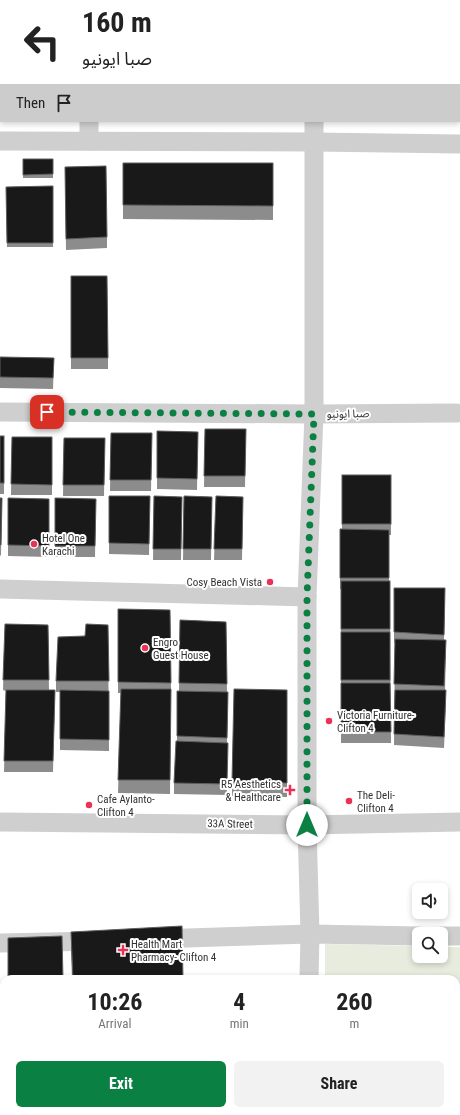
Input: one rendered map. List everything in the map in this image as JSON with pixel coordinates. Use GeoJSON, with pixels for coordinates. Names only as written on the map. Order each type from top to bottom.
{"type":"FeatureCollection","features":[{"type":"Feature","properties":{"kind":"street"},"geometry":{"type":"LineString","coordinates":[[89,122],[89,141]]}},
{"type":"Feature","properties":{"kind":"street"},"geometry":{"type":"LineString","coordinates":[[309,975],[310,934],[307,825],[307,597],[314,414],[314,122]]}},
{"type":"Feature","properties":{"kind":"street"},"geometry":{"type":"LineString","coordinates":[[0,141],[460,144]]}},
{"type":"Feature","properties":{"kind":"street","name":"صبا ایونیو"},"geometry":{"type":"LineString","coordinates":[[0,412],[314,414],[456,413]]}},
{"type":"Feature","properties":{"kind":"street"},"geometry":{"type":"LineString","coordinates":[[0,589],[307,597]]}},
{"type":"Feature","properties":{"kind":"street","name":"33A Street"},"geometry":{"type":"LineString","coordinates":[[0,822],[307,825],[460,822]]}},
{"type":"Feature","properties":{"kind":"street"},"geometry":{"type":"LineString","coordinates":[[143,939],[310,934],[412,936]]}},
{"type":"Feature","properties":{"kind":"street"},"geometry":{"type":"LineString","coordinates":[[448,936],[460,936]]}},
{"type":"Feature","properties":{"kind":"street"},"geometry":{"type":"LineString","coordinates":[[0,943],[111,940]]}},
{"type":"Feature","properties":{"kind":"shaded area"},"geometry":{"type":"Polygon","coordinates":[[[325,944],[412,946],[412,963],[448,963],[448,947],[460,947],[460,975],[325,975],[325,944]]]}},
{"type":"Feature","properties":{"kind":"building"},"geometry":{"type":"Polygon","coordinates":[[[23,159],[53,159],[53,174],[23,175],[23,159]]]}},
{"type":"Feature","properties":{"kind":"building"},"geometry":{"type":"Polygon","coordinates":[[[123,163],[273,163],[273,206],[123,205],[123,163]]]}},
{"type":"Feature","properties":{"kind":"building"},"geometry":{"type":"Polygon","coordinates":[[[106,166],[107,237],[66,239],[65,167],[106,166]]]}},
{"type":"Feature","properties":{"kind":"building"},"geometry":{"type":"Polygon","coordinates":[[[53,186],[53,243],[7,243],[6,187],[53,186]]]}},
{"type":"Feature","properties":{"kind":"building"},"geometry":{"type":"Polygon","coordinates":[[[71,276],[107,276],[108,358],[71,358],[71,276]]]}},
{"type":"Feature","properties":{"kind":"building"},"geometry":{"type":"Polygon","coordinates":[[[0,357],[54,358],[53,378],[0,377],[0,357]]]}},
{"type":"Feature","properties":{"kind":"building"},"geometry":{"type":"Polygon","coordinates":[[[205,429],[246,429],[245,476],[204,476],[205,429]]]}},
{"type":"Feature","properties":{"kind":"building"},"geometry":{"type":"Polygon","coordinates":[[[157,431],[198,432],[197,479],[157,478],[157,431]]]}},
{"type":"Feature","properties":{"kind":"building"},"geometry":{"type":"Polygon","coordinates":[[[111,433],[152,433],[151,480],[110,480],[111,433]]]}},
{"type":"Feature","properties":{"kind":"building"},"geometry":{"type":"Polygon","coordinates":[[[0,436],[4,436],[4,483],[0,483],[0,436]]]}},
{"type":"Feature","properties":{"kind":"building"},"geometry":{"type":"Polygon","coordinates":[[[12,437],[52,437],[52,485],[11,484],[12,437]]]}},
{"type":"Feature","properties":{"kind":"building"},"geometry":{"type":"Polygon","coordinates":[[[64,438],[105,438],[104,485],[63,485],[64,438]]]}},
{"type":"Feature","properties":{"kind":"building"},"geometry":{"type":"Polygon","coordinates":[[[342,475],[391,475],[391,524],[342,524],[342,475]]]}},
{"type":"Feature","properties":{"kind":"building"},"geometry":{"type":"Polygon","coordinates":[[[109,496],[150,496],[149,544],[109,543],[109,496]]]}},
{"type":"Feature","properties":{"kind":"building"},"geometry":{"type":"Polygon","coordinates":[[[154,496],[182,497],[181,549],[153,549],[154,496]]]}},
{"type":"Feature","properties":{"kind":"building"},"geometry":{"type":"Polygon","coordinates":[[[184,496],[212,497],[211,549],[183,549],[184,496]]]}},
{"type":"Feature","properties":{"kind":"building"},"geometry":{"type":"Polygon","coordinates":[[[216,496],[243,497],[242,549],[214,549],[216,496]]]}},
{"type":"Feature","properties":{"kind":"building"},"geometry":{"type":"Polygon","coordinates":[[[0,498],[2,498],[1,545],[0,545],[0,498]]]}},
{"type":"Feature","properties":{"kind":"building"},"geometry":{"type":"Polygon","coordinates":[[[8,498],[49,499],[49,546],[8,545],[8,498]]]}},
{"type":"Feature","properties":{"kind":"building"},"geometry":{"type":"Polygon","coordinates":[[[55,498],[96,499],[95,546],[55,546],[55,498]]]}},
{"type":"Feature","properties":{"kind":"building"},"geometry":{"type":"Polygon","coordinates":[[[340,529],[389,530],[389,578],[340,578],[340,529]]]}},
{"type":"Feature","properties":{"kind":"building"},"geometry":{"type":"Polygon","coordinates":[[[341,581],[390,581],[390,629],[341,629],[341,581]]]}},
{"type":"Feature","properties":{"kind":"building"},"geometry":{"type":"Polygon","coordinates":[[[394,588],[445,588],[444,635],[394,632],[394,588]]]}},
{"type":"Feature","properties":{"kind":"building"},"geometry":{"type":"Polygon","coordinates":[[[118,609],[170,610],[171,683],[118,682],[118,609]]]}},
{"type":"Feature","properties":{"kind":"building"},"geometry":{"type":"Polygon","coordinates":[[[180,620],[226,622],[227,684],[179,683],[180,620]]]}},
{"type":"Feature","properties":{"kind":"building"},"geometry":{"type":"Polygon","coordinates":[[[5,624],[48,625],[49,680],[3,680],[5,624]]]}},
{"type":"Feature","properties":{"kind":"building"},"geometry":{"type":"Polygon","coordinates":[[[86,624],[108,625],[109,681],[56,681],[58,637],[85,636],[86,624]]]}},
{"type":"Feature","properties":{"kind":"building"},"geometry":{"type":"Polygon","coordinates":[[[341,632],[390,632],[390,680],[341,680],[341,632]]]}},
{"type":"Feature","properties":{"kind":"building"},"geometry":{"type":"Polygon","coordinates":[[[395,639],[446,640],[444,686],[394,684],[395,639]]]}},
{"type":"Feature","properties":{"kind":"building"},"geometry":{"type":"Polygon","coordinates":[[[341,683],[390,683],[391,732],[341,732],[341,683]]]}},
{"type":"Feature","properties":{"kind":"building"},"geometry":{"type":"Polygon","coordinates":[[[121,689],[171,689],[170,780],[118,780],[121,689]]]}},
{"type":"Feature","properties":{"kind":"building"},"geometry":{"type":"Polygon","coordinates":[[[234,689],[287,690],[287,783],[232,782],[234,689]]]}},
{"type":"Feature","properties":{"kind":"building"},"geometry":{"type":"Polygon","coordinates":[[[6,690],[55,690],[53,761],[4,761],[6,690]]]}},
{"type":"Feature","properties":{"kind":"building"},"geometry":{"type":"Polygon","coordinates":[[[60,690],[109,691],[109,740],[60,739],[60,690]]]}},
{"type":"Feature","properties":{"kind":"building"},"geometry":{"type":"Polygon","coordinates":[[[395,690],[446,690],[444,737],[394,734],[395,690]]]}},
{"type":"Feature","properties":{"kind":"building"},"geometry":{"type":"Polygon","coordinates":[[[177,691],[228,692],[227,738],[177,736],[177,691]]]}},
{"type":"Feature","properties":{"kind":"building"},"geometry":{"type":"Polygon","coordinates":[[[176,741],[228,743],[227,784],[174,783],[176,741]]]}},
{"type":"Feature","properties":{"kind":"building"},"geometry":{"type":"Polygon","coordinates":[[[182,926],[183,975],[73,975],[71,932],[182,926]]]}},
{"type":"Feature","properties":{"kind":"building"},"geometry":{"type":"Polygon","coordinates":[[[62,936],[63,975],[8,975],[8,938],[62,936]]]}},
{"type":"Feature","properties":{"kind":"place","name":"Hotel One Karachi"},"geometry":{"type":"Point","coordinates":[34,544]}},
{"type":"Feature","properties":{"kind":"place","name":"Cosy Beach Vista"},"geometry":{"type":"Point","coordinates":[270,582]}},
{"type":"Feature","properties":{"kind":"place","name":"Engro Guest House"},"geometry":{"type":"Point","coordinates":[145,648]}},
{"type":"Feature","properties":{"kind":"place","name":"Victoria Furniture- Clifton 4"},"geometry":{"type":"Point","coordinates":[329,721]}},
{"type":"Feature","properties":{"kind":"place","name":"R5 Aesthetics & Healthcare"},"geometry":{"type":"Point","coordinates":[290,790]}},
{"type":"Feature","properties":{"kind":"place","name":"The Deli- Clifton 4"},"geometry":{"type":"Point","coordinates":[349,801]}},
{"type":"Feature","properties":{"kind":"place","name":"Cafe Aylanto- Clifton 4"},"geometry":{"type":"Point","coordinates":[89,805]}},
{"type":"Feature","properties":{"kind":"place","name":"Health Mart Pharmacy- Clifton 4"},"geometry":{"type":"Point","coordinates":[123,950]}},
{"type":"Feature","properties":{"kind":"route"},"geometry":{"type":"LineString","coordinates":[[47,412],[314,414],[307,597],[307,825]]}}]}
